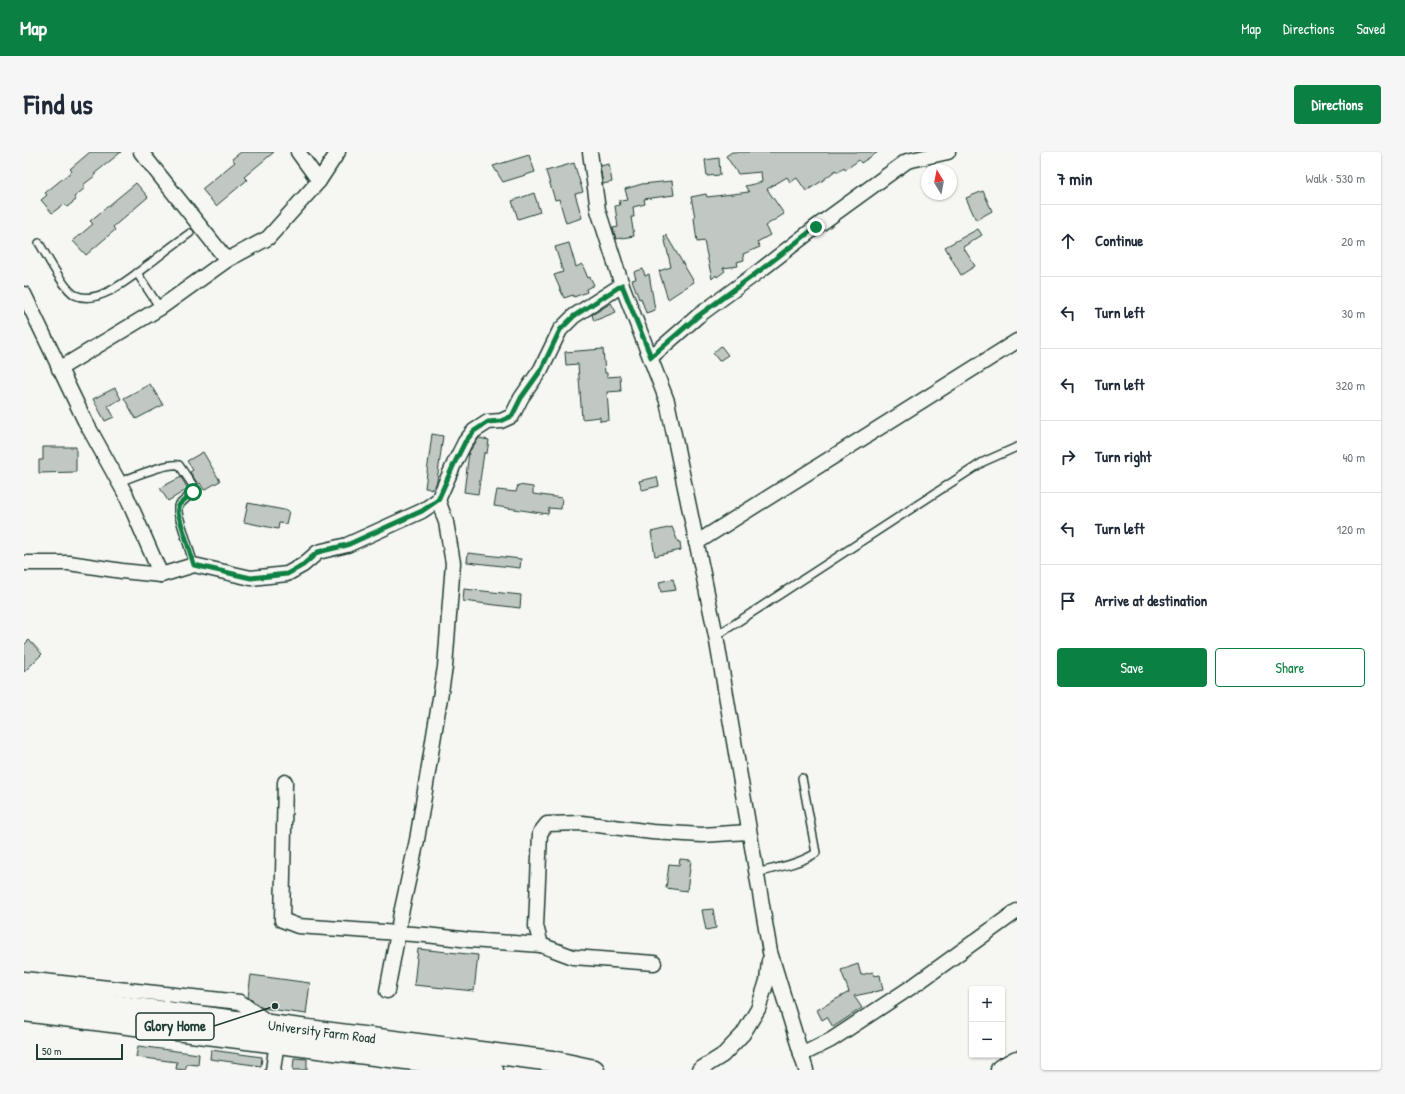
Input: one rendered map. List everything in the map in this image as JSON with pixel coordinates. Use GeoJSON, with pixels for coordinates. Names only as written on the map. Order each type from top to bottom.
{"type":"FeatureCollection","features":[{"type":"Feature","properties":{"kind":"highway"},"geometry":{"type":"LineString","coordinates":[[1002,1070],[1017,1062]]}},
{"type":"Feature","properties":{"kind":"street"},"geometry":{"type":"LineString","coordinates":[[141,152],[227,260]]}},
{"type":"Feature","properties":{"kind":"street"},"geometry":{"type":"LineString","coordinates":[[298,152],[319,181]]}},
{"type":"Feature","properties":{"kind":"street"},"geometry":{"type":"LineString","coordinates":[[60,369],[160,308],[227,260],[268,238],[319,181],[338,152]]}},
{"type":"Feature","properties":{"kind":"street"},"geometry":{"type":"LineString","coordinates":[[590,152],[598,210],[622,285],[667,401],[716,636],[748,832],[770,952],[806,1070]]}},
{"type":"Feature","properties":{"kind":"street"},"geometry":{"type":"LineString","coordinates":[[651,357],[698,316],[907,161],[948,152]]}},
{"type":"Feature","properties":{"kind":"street"},"geometry":{"type":"LineString","coordinates":[[24,563],[69,563],[161,575],[194,565],[251,578],[287,574],[303,565],[318,552],[347,545],[422,511],[438,500],[448,475],[465,442],[474,431],[488,422],[501,421],[512,416],[521,398],[541,370],[560,330],[574,316],[622,285]]}},
{"type":"Feature","properties":{"kind":"street"},"geometry":{"type":"LineString","coordinates":[[24,294],[84,421],[129,502],[161,575]]}},
{"type":"Feature","properties":{"kind":"street"},"geometry":{"type":"LineString","coordinates":[[696,543],[1017,341]]}},
{"type":"Feature","properties":{"kind":"street"},"geometry":{"type":"LineString","coordinates":[[387,991],[400,918],[417,840],[445,667],[454,563],[446,522],[438,500]]}},
{"type":"Feature","properties":{"kind":"street"},"geometry":{"type":"LineString","coordinates":[[285,782],[282,920],[298,926],[541,945],[573,957],[654,963]]}},
{"type":"Feature","properties":{"kind":"street"},"geometry":{"type":"LineString","coordinates":[[541,945],[536,926],[540,833],[547,824],[582,823],[652,832],[702,835],[748,832]]}},
{"type":"Feature","properties":{"kind":"street"},"geometry":{"type":"LineString","coordinates":[[801,1055],[830,1040],[916,984],[1017,911]]}},
{"type":"Feature","properties":{"kind":"street"},"geometry":{"type":"LineString","coordinates":[[699,1070],[723,1055],[743,1034],[758,1009],[767,981],[770,952]]}},
{"type":"Feature","properties":{"kind":"street"},"geometry":{"type":"LineString","coordinates":[[24,979],[240,1002],[274,1034],[273,1070]]}},
{"type":"Feature","properties":{"kind":"street","name":"University Farm Road"},"geometry":{"type":"LineString","coordinates":[[24,995],[493,1070]]}},
{"type":"Feature","properties":{"kind":"street","name":"University Farm Road"},"geometry":{"type":"LineString","coordinates":[[24,1011],[552,1061],[594,1070]]}},
{"type":"Feature","properties":{"kind":"lane"},"geometry":{"type":"LineString","coordinates":[[39,242],[66,288],[75,295],[83,298],[93,297],[113,289],[190,233]]}},
{"type":"Feature","properties":{"kind":"lane"},"geometry":{"type":"LineString","coordinates":[[137,273],[160,308]]}},
{"type":"Feature","properties":{"kind":"lane"},"geometry":{"type":"LineString","coordinates":[[716,636],[983,462],[1017,447]]}},
{"type":"Feature","properties":{"kind":"lane"},"geometry":{"type":"LineString","coordinates":[[119,482],[163,467],[179,465],[194,487],[193,492],[178,506],[178,513],[194,565]]}},
{"type":"Feature","properties":{"kind":"lane"},"geometry":{"type":"LineString","coordinates":[[756,873],[790,864],[810,857],[816,853],[802,778]]}},
{"type":"Feature","properties":{"kind":"building"},"geometry":{"type":"Polygon","coordinates":[[[90,152],[121,152],[83,185],[85,188],[74,197],[76,200],[67,207],[64,204],[52,213],[41,200],[47,195],[45,193],[72,171],[70,169],[90,152]]]}},
{"type":"Feature","properties":{"kind":"building"},"geometry":{"type":"Polygon","coordinates":[[[241,152],[274,152],[244,177],[247,180],[216,206],[202,189],[235,162],[232,159],[241,152]]]}},
{"type":"Feature","properties":{"kind":"building"},"geometry":{"type":"Polygon","coordinates":[[[732,152],[878,152],[861,163],[859,160],[845,170],[844,167],[838,172],[836,170],[806,191],[797,178],[790,182],[787,177],[767,189],[784,214],[765,226],[770,235],[757,242],[760,247],[743,254],[744,260],[737,262],[738,266],[723,268],[725,271],[717,277],[716,275],[712,279],[704,241],[697,242],[695,217],[691,197],[706,194],[707,197],[749,192],[745,186],[762,182],[761,172],[738,174],[726,156],[732,152]]]}},
{"type":"Feature","properties":{"kind":"building"},"geometry":{"type":"Polygon","coordinates":[[[529,155],[535,172],[503,182],[493,166],[529,155]]]}},
{"type":"Feature","properties":{"kind":"building"},"geometry":{"type":"Polygon","coordinates":[[[719,158],[720,175],[707,176],[705,160],[719,158]]]}},
{"type":"Feature","properties":{"kind":"building"},"geometry":{"type":"Polygon","coordinates":[[[574,163],[583,192],[575,194],[582,218],[566,223],[559,199],[555,200],[546,171],[574,163]]]}},
{"type":"Feature","properties":{"kind":"building"},"geometry":{"type":"Polygon","coordinates":[[[609,164],[612,182],[603,184],[600,166],[609,164]]]}},
{"type":"Feature","properties":{"kind":"building"},"geometry":{"type":"Polygon","coordinates":[[[672,181],[674,195],[644,199],[645,204],[633,207],[634,217],[631,217],[634,236],[616,239],[613,228],[618,227],[615,206],[620,205],[619,201],[628,200],[625,189],[642,184],[672,181]]]}},
{"type":"Feature","properties":{"kind":"building"},"geometry":{"type":"Polygon","coordinates":[[[136,183],[148,197],[113,227],[115,230],[86,255],[73,241],[93,224],[90,221],[136,183]]]}},
{"type":"Feature","properties":{"kind":"building"},"geometry":{"type":"Polygon","coordinates":[[[983,191],[992,211],[976,220],[966,198],[983,191]]]}},
{"type":"Feature","properties":{"kind":"building"},"geometry":{"type":"Polygon","coordinates":[[[534,193],[540,212],[518,219],[512,201],[534,193]]]}},
{"type":"Feature","properties":{"kind":"building"},"geometry":{"type":"Polygon","coordinates":[[[978,229],[982,235],[963,247],[975,266],[961,275],[945,247],[978,229]]]}},
{"type":"Feature","properties":{"kind":"building"},"geometry":{"type":"Polygon","coordinates":[[[666,235],[694,282],[668,299],[659,271],[671,267],[664,236],[666,235]]]}},
{"type":"Feature","properties":{"kind":"building"},"geometry":{"type":"Polygon","coordinates":[[[569,243],[576,267],[582,264],[588,278],[590,277],[594,285],[586,289],[587,292],[574,297],[573,295],[564,298],[554,275],[563,272],[555,247],[569,243]]]}},
{"type":"Feature","properties":{"kind":"building"},"geometry":{"type":"Polygon","coordinates":[[[643,269],[645,276],[649,274],[655,310],[646,313],[641,298],[639,299],[632,280],[636,279],[634,272],[643,269]]]}},
{"type":"Feature","properties":{"kind":"building"},"geometry":{"type":"Polygon","coordinates":[[[611,303],[616,312],[594,321],[592,315],[611,303]]]}},
{"type":"Feature","properties":{"kind":"building"},"geometry":{"type":"Polygon","coordinates":[[[721,346],[728,355],[719,361],[713,353],[721,346]]]}},
{"type":"Feature","properties":{"kind":"building"},"geometry":{"type":"Polygon","coordinates":[[[603,349],[605,373],[607,373],[607,377],[620,376],[621,391],[607,392],[609,420],[600,421],[600,417],[582,419],[578,364],[566,365],[565,352],[603,349]]]}},
{"type":"Feature","properties":{"kind":"building"},"geometry":{"type":"Polygon","coordinates":[[[150,384],[163,405],[136,419],[124,398],[150,384]]]}},
{"type":"Feature","properties":{"kind":"building"},"geometry":{"type":"Polygon","coordinates":[[[115,388],[121,399],[108,406],[114,417],[105,421],[93,399],[115,388]]]}},
{"type":"Feature","properties":{"kind":"building"},"geometry":{"type":"Polygon","coordinates":[[[432,434],[443,436],[437,481],[434,489],[425,488],[432,434]]]}},
{"type":"Feature","properties":{"kind":"building"},"geometry":{"type":"Polygon","coordinates":[[[479,438],[489,440],[487,453],[484,453],[478,494],[464,492],[469,452],[479,438]]]}},
{"type":"Feature","properties":{"kind":"building"},"geometry":{"type":"Polygon","coordinates":[[[43,447],[76,447],[76,472],[39,473],[39,460],[43,460],[43,447]]]}},
{"type":"Feature","properties":{"kind":"building"},"geometry":{"type":"Polygon","coordinates":[[[203,452],[220,481],[204,490],[190,472],[193,470],[187,461],[203,452]]]}},
{"type":"Feature","properties":{"kind":"building"},"geometry":{"type":"Polygon","coordinates":[[[181,477],[188,489],[168,501],[160,488],[181,477]]]}},
{"type":"Feature","properties":{"kind":"building"},"geometry":{"type":"Polygon","coordinates":[[[657,477],[659,486],[642,490],[639,481],[657,477]]]}},
{"type":"Feature","properties":{"kind":"building"},"geometry":{"type":"Polygon","coordinates":[[[518,485],[533,487],[533,494],[562,498],[561,509],[549,508],[548,514],[494,506],[497,490],[516,492],[518,485]]]}},
{"type":"Feature","properties":{"kind":"building"},"geometry":{"type":"Polygon","coordinates":[[[248,503],[289,511],[286,524],[279,523],[278,529],[244,522],[248,503]]]}},
{"type":"Feature","properties":{"kind":"building"},"geometry":{"type":"Polygon","coordinates":[[[672,527],[678,542],[680,542],[681,550],[655,556],[651,532],[672,527]]]}},
{"type":"Feature","properties":{"kind":"building"},"geometry":{"type":"Polygon","coordinates":[[[468,553],[521,559],[520,568],[467,562],[468,553]]]}},
{"type":"Feature","properties":{"kind":"building"},"geometry":{"type":"Polygon","coordinates":[[[673,579],[676,590],[661,592],[659,582],[673,579]]]}},
{"type":"Feature","properties":{"kind":"building"},"geometry":{"type":"Polygon","coordinates":[[[464,589],[521,595],[520,608],[463,601],[464,589]]]}},
{"type":"Feature","properties":{"kind":"building"},"geometry":{"type":"Polygon","coordinates":[[[29,640],[42,654],[24,672],[24,645],[29,640]]]}},
{"type":"Feature","properties":{"kind":"building"},"geometry":{"type":"Polygon","coordinates":[[[680,859],[691,860],[687,891],[666,888],[669,864],[679,865],[680,859]]]}},
{"type":"Feature","properties":{"kind":"building"},"geometry":{"type":"Polygon","coordinates":[[[713,909],[716,928],[706,930],[702,910],[713,909]]]}},
{"type":"Feature","properties":{"kind":"building"},"geometry":{"type":"Polygon","coordinates":[[[418,949],[478,955],[474,991],[414,985],[418,949]]]}},
{"type":"Feature","properties":{"kind":"building"},"geometry":{"type":"Polygon","coordinates":[[[858,964],[861,975],[873,972],[874,976],[880,975],[883,990],[854,996],[862,1008],[833,1027],[827,1017],[822,1020],[817,1010],[849,992],[841,970],[858,964]]]}},
{"type":"Feature","properties":{"kind":"building"},"geometry":{"type":"Polygon","coordinates":[[[251,975],[310,983],[306,1014],[262,1008],[248,997],[251,975]]]}},
{"type":"Feature","properties":{"kind":"building"},"geometry":{"type":"Polygon","coordinates":[[[138,1046],[199,1054],[198,1065],[187,1064],[185,1070],[176,1069],[177,1062],[136,1057],[138,1046]]]}},
{"type":"Feature","properties":{"kind":"building"},"geometry":{"type":"Polygon","coordinates":[[[211,1050],[262,1057],[261,1066],[210,1059],[211,1050]]]}},
{"type":"Feature","properties":{"kind":"building"},"geometry":{"type":"Polygon","coordinates":[[[294,1058],[307,1059],[307,1070],[293,1070],[294,1058]]]}},
{"type":"Feature","properties":{"kind":"place","name":"Glory Home"},"geometry":{"type":"Point","coordinates":[275,1006]}},
{"type":"Feature","properties":{"kind":"route"},"geometry":{"type":"LineString","coordinates":[[193,492],[178,506],[178,513],[194,565],[251,578],[287,574],[303,565],[318,552],[347,545],[422,511],[438,500],[443,486],[465,442],[474,431],[488,422],[501,421],[512,416],[521,398],[541,370],[560,330],[574,316],[622,285],[651,357],[698,316],[816,227]]}}]}
